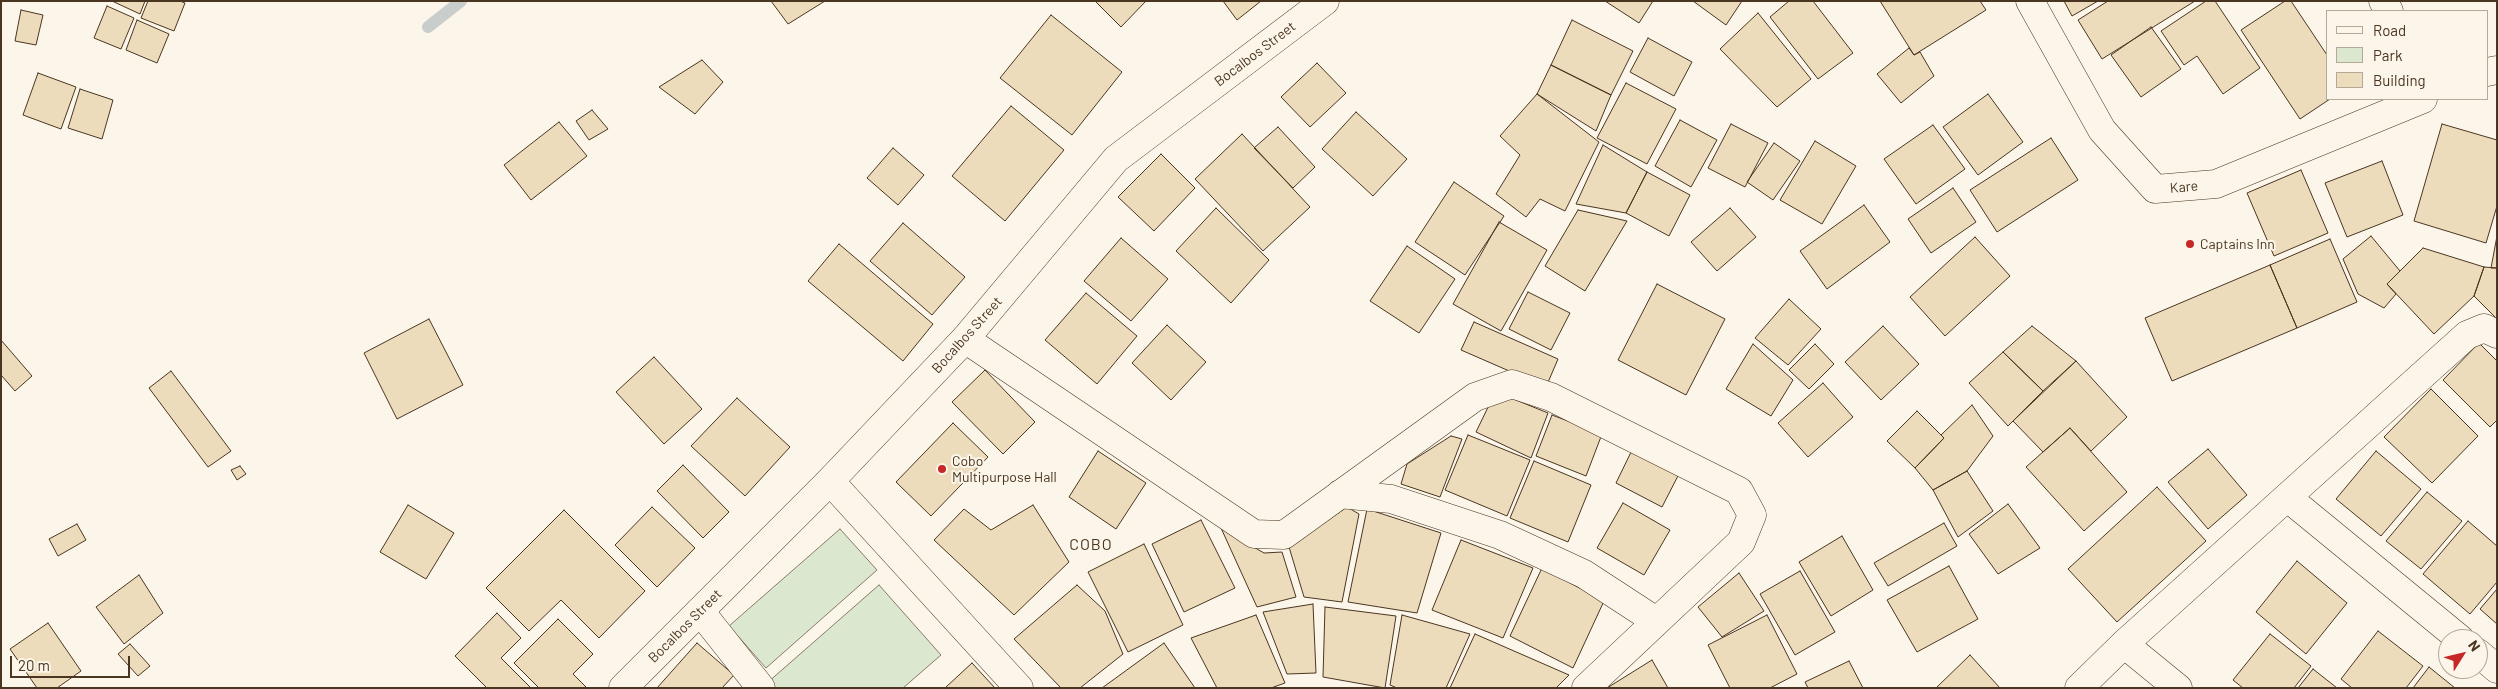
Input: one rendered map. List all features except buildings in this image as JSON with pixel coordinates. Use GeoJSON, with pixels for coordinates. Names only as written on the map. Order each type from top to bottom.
{"type":"FeatureCollection","features":[{"type":"Feature","properties":{"kind":"street","name":"Bocalbos Street"},"geometry":{"type":"LineString","coordinates":[[623,688],[830,481],[965,339],[1116,159],[1325,1]]}},
{"type":"Feature","properties":{"kind":"street","name":"Kare"},"geometry":{"type":"LineString","coordinates":[[2030,1],[2102,130],[2155,189],[2216,184],[2421,100]]}},
{"type":"Feature","properties":{"kind":"street"},"geometry":{"type":"LineString","coordinates":[[2079,688],[2124,644],[2467,335],[2484,328],[2497,334]]}},
{"type":"Feature","properties":{"kind":"street"},"geometry":{"type":"LineString","coordinates":[[965,339],[1254,534],[1284,535],[1475,397],[1512,384],[1551,398],[1739,491],[1752,515],[1741,542],[1586,688]]}},
{"type":"Feature","properties":{"kind":"street"},"geometry":{"type":"LineString","coordinates":[[830,481],[1019,688]]}},
{"type":"Feature","properties":{"kind":"street"},"geometry":{"type":"LineString","coordinates":[[1340,494],[1392,499],[1500,535],[1584,574],[1656,621]]}},
{"type":"Feature","properties":{"kind":"street"},"geometry":{"type":"LineString","coordinates":[[2288,498],[2448,629]]}},
{"type":"Feature","properties":{"kind":"street"},"geometry":{"type":"LineString","coordinates":[[700,611],[761,688]]}},
{"type":"Feature","properties":{"kind":"street"},"geometry":{"type":"LineString","coordinates":[[2124,644],[2178,688]]}},
{"type":"Feature","properties":{"kind":"green space"},"geometry":{"type":"Polygon","coordinates":[[[840,529],[877,570],[766,668],[729,626],[840,529]]]}},
{"type":"Feature","properties":{"kind":"green space"},"geometry":{"type":"Polygon","coordinates":[[[879,585],[941,655],[903,688],[771,688],[767,683],[879,585]]]}},
{"type":"Feature","properties":{"kind":"waterway"},"geometry":{"type":"LineString","coordinates":[[428,27],[461,1]]}},
{"type":"Feature","properties":{"kind":"place","name":"Captains Inn"},"geometry":{"type":"Point","coordinates":[2190,244]}},
{"type":"Feature","properties":{"kind":"place","name":"Cobo Multipurpose Hall"},"geometry":{"type":"Point","coordinates":[942,469]}},
{"type":"Feature","properties":{"kind":"district","name":"COBO"},"geometry":{"type":"Point","coordinates":[1091,545]}}]}
